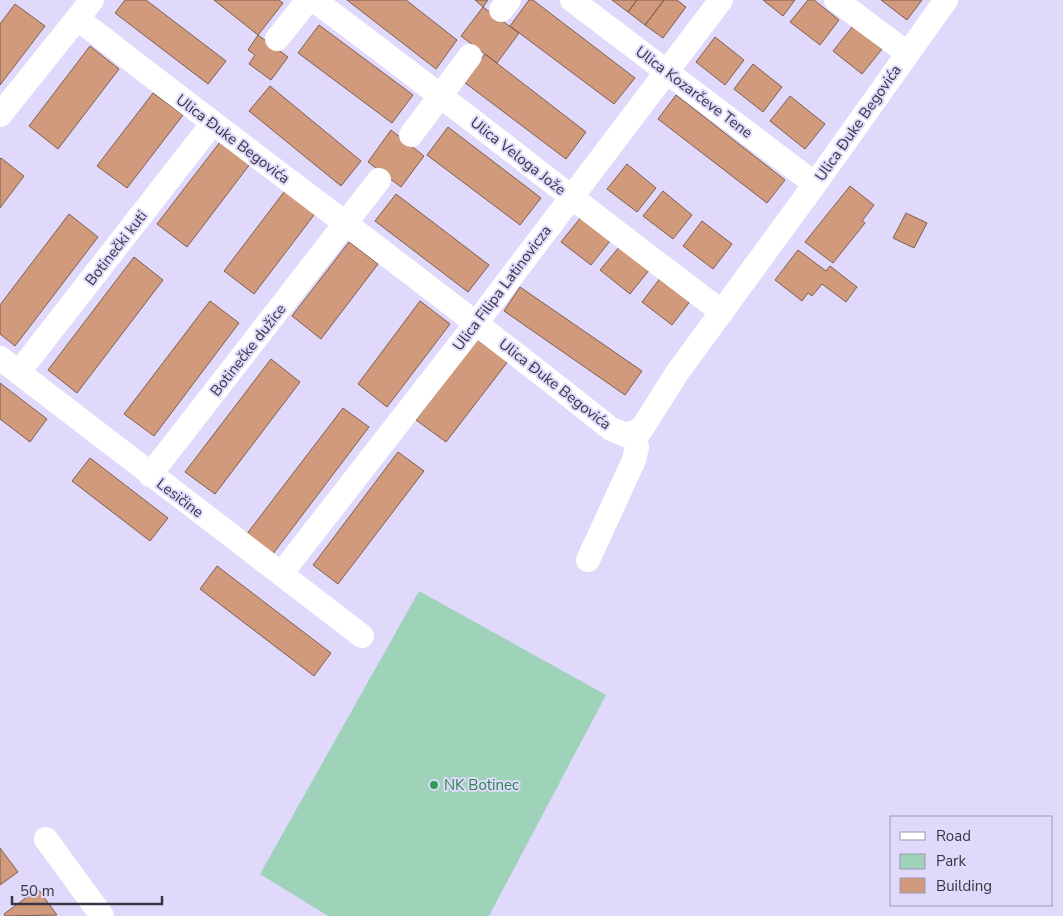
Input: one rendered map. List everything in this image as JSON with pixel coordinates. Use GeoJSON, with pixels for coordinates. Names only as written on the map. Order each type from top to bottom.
{"type":"FeatureCollection","features":[{"type":"Feature","properties":{"kind":"street"},"geometry":{"type":"LineString","coordinates":[[0,115],[92,0]]}},
{"type":"Feature","properties":{"kind":"street"},"geometry":{"type":"LineString","coordinates":[[277,39],[308,0]]}},
{"type":"Feature","properties":{"kind":"street","name":"Ulica Veloga Jože"},"geometry":{"type":"LineString","coordinates":[[314,0],[441,95],[571,198],[722,312]]}},
{"type":"Feature","properties":{"kind":"street","name":"Ulica Kozarčeve Tene"},"geometry":{"type":"LineString","coordinates":[[572,0],[815,184]]}},
{"type":"Feature","properties":{"kind":"street","name":"Ulica Filipa Latinovicza"},"geometry":{"type":"LineString","coordinates":[[281,574],[477,322],[721,0]]}},
{"type":"Feature","properties":{"kind":"street"},"geometry":{"type":"LineString","coordinates":[[836,0],[907,53]]}},
{"type":"Feature","properties":{"kind":"street","name":"Ulica Đuke Begovića"},"geometry":{"type":"LineString","coordinates":[[78,19],[212,124],[477,322],[611,429],[626,435],[634,434],[641,430],[677,373],[946,0]]}},
{"type":"Feature","properties":{"kind":"street"},"geometry":{"type":"LineString","coordinates":[[411,135],[470,56]]}},
{"type":"Feature","properties":{"kind":"street","name":"Botinečki kuti"},"geometry":{"type":"LineString","coordinates":[[20,372],[212,124]]}},
{"type":"Feature","properties":{"kind":"street","name":"Botinečke dužice"},"geometry":{"type":"LineString","coordinates":[[150,475],[379,180]]}},
{"type":"Feature","properties":{"kind":"street","name":"Lesičine"},"geometry":{"type":"LineString","coordinates":[[0,358],[362,636]]}},
{"type":"Feature","properties":{"kind":"street"},"geometry":{"type":"LineString","coordinates":[[588,560],[634,460],[637,447],[634,434]]}},
{"type":"Feature","properties":{"kind":"street"},"geometry":{"type":"LineString","coordinates":[[46,839],[102,916]]}},
{"type":"Feature","properties":{"kind":"green space","name":"NK Botinec"},"geometry":{"type":"Polygon","coordinates":[[[419,591],[606,695],[489,916],[328,916],[260,874],[419,591]]]}},
{"type":"Feature","properties":{"kind":"building"},"geometry":{"type":"Polygon","coordinates":[[[125,0],[146,0],[226,61],[208,84],[115,13],[125,0]]]}},
{"type":"Feature","properties":{"kind":"building"},"geometry":{"type":"Polygon","coordinates":[[[214,0],[279,0],[283,3],[258,35],[214,0]]]}},
{"type":"Feature","properties":{"kind":"building"},"geometry":{"type":"Polygon","coordinates":[[[347,0],[406,0],[457,40],[436,69],[347,0]]]}},
{"type":"Feature","properties":{"kind":"building"},"geometry":{"type":"Polygon","coordinates":[[[475,0],[488,0],[483,7],[475,0]]]}},
{"type":"Feature","properties":{"kind":"building"},"geometry":{"type":"Polygon","coordinates":[[[529,0],[533,0],[635,78],[614,104],[510,26],[529,0]]]}},
{"type":"Feature","properties":{"kind":"building"},"geometry":{"type":"Polygon","coordinates":[[[612,0],[637,0],[628,12],[612,0]]]}},
{"type":"Feature","properties":{"kind":"building"},"geometry":{"type":"Polygon","coordinates":[[[637,0],[664,0],[645,25],[628,12],[637,0]]]}},
{"type":"Feature","properties":{"kind":"building"},"geometry":{"type":"Polygon","coordinates":[[[664,0],[677,0],[686,7],[663,38],[645,25],[664,0]]]}},
{"type":"Feature","properties":{"kind":"building"},"geometry":{"type":"Polygon","coordinates":[[[763,0],[795,0],[783,16],[763,0]]]}},
{"type":"Feature","properties":{"kind":"building"},"geometry":{"type":"Polygon","coordinates":[[[808,0],[814,0],[839,20],[820,45],[790,22],[808,0]]]}},
{"type":"Feature","properties":{"kind":"building"},"geometry":{"type":"Polygon","coordinates":[[[881,0],[922,0],[907,20],[881,0]]]}},
{"type":"Feature","properties":{"kind":"building"},"geometry":{"type":"Polygon","coordinates":[[[15,4],[45,26],[0,85],[0,24],[15,4]]]}},
{"type":"Feature","properties":{"kind":"building"},"geometry":{"type":"Polygon","coordinates":[[[483,7],[519,33],[497,63],[461,36],[483,7]]]}},
{"type":"Feature","properties":{"kind":"building"},"geometry":{"type":"Polygon","coordinates":[[[319,25],[413,95],[392,123],[298,53],[319,25]]]}},
{"type":"Feature","properties":{"kind":"building"},"geometry":{"type":"Polygon","coordinates":[[[853,26],[882,49],[862,74],[833,51],[853,26]]]}},
{"type":"Feature","properties":{"kind":"building"},"geometry":{"type":"Polygon","coordinates":[[[258,35],[288,57],[271,80],[249,64],[255,55],[248,50],[258,35]]]}},
{"type":"Feature","properties":{"kind":"building"},"geometry":{"type":"Polygon","coordinates":[[[715,37],[744,60],[725,85],[696,62],[715,37]]]}},
{"type":"Feature","properties":{"kind":"building"},"geometry":{"type":"Polygon","coordinates":[[[90,46],[119,69],[58,149],[29,126],[90,46]]]}},
{"type":"Feature","properties":{"kind":"building"},"geometry":{"type":"Polygon","coordinates":[[[485,54],[586,132],[566,159],[464,82],[485,54]]]}},
{"type":"Feature","properties":{"kind":"building"},"geometry":{"type":"Polygon","coordinates":[[[753,64],[782,87],[763,112],[734,89],[753,64]]]}},
{"type":"Feature","properties":{"kind":"building"},"geometry":{"type":"Polygon","coordinates":[[[270,86],[361,161],[341,186],[249,111],[270,86]]]}},
{"type":"Feature","properties":{"kind":"building"},"geometry":{"type":"Polygon","coordinates":[[[153,93],[183,115],[127,188],[97,166],[153,93]]]}},
{"type":"Feature","properties":{"kind":"building"},"geometry":{"type":"Polygon","coordinates":[[[676,95],[785,180],[767,203],[658,119],[676,95]]]}},
{"type":"Feature","properties":{"kind":"building"},"geometry":{"type":"Polygon","coordinates":[[[790,96],[825,124],[805,149],[770,121],[790,96]]]}},
{"type":"Feature","properties":{"kind":"building"},"geometry":{"type":"Polygon","coordinates":[[[448,127],[541,198],[520,225],[427,155],[448,127]]]}},
{"type":"Feature","properties":{"kind":"building"},"geometry":{"type":"Polygon","coordinates":[[[391,130],[424,156],[401,187],[368,162],[391,130]]]}},
{"type":"Feature","properties":{"kind":"building"},"geometry":{"type":"Polygon","coordinates":[[[220,142],[250,164],[187,247],[157,224],[220,142]]]}},
{"type":"Feature","properties":{"kind":"building"},"geometry":{"type":"Polygon","coordinates":[[[0,159],[24,176],[0,208],[0,159]]]}},
{"type":"Feature","properties":{"kind":"building"},"geometry":{"type":"Polygon","coordinates":[[[627,164],[656,188],[637,212],[607,189],[627,164]]]}},
{"type":"Feature","properties":{"kind":"building"},"geometry":{"type":"Polygon","coordinates":[[[850,186],[874,205],[862,221],[865,223],[833,263],[805,242],[850,186]]]}},
{"type":"Feature","properties":{"kind":"building"},"geometry":{"type":"Polygon","coordinates":[[[287,188],[317,211],[254,294],[224,271],[287,188]]]}},
{"type":"Feature","properties":{"kind":"building"},"geometry":{"type":"Polygon","coordinates":[[[663,191],[692,215],[673,239],[643,216],[663,191]]]}},
{"type":"Feature","properties":{"kind":"building"},"geometry":{"type":"Polygon","coordinates":[[[396,194],[489,265],[468,292],[375,221],[396,194]]]}},
{"type":"Feature","properties":{"kind":"building"},"geometry":{"type":"Polygon","coordinates":[[[906,213],[927,223],[914,248],[893,238],[906,213]]]}},
{"type":"Feature","properties":{"kind":"building"},"geometry":{"type":"Polygon","coordinates":[[[69,214],[98,237],[15,346],[0,334],[0,305],[69,214]]]}},
{"type":"Feature","properties":{"kind":"building"},"geometry":{"type":"Polygon","coordinates":[[[581,217],[610,241],[591,265],[561,242],[581,217]]]}},
{"type":"Feature","properties":{"kind":"building"},"geometry":{"type":"Polygon","coordinates":[[[702,221],[732,244],[713,269],[683,246],[702,221]]]}},
{"type":"Feature","properties":{"kind":"building"},"geometry":{"type":"Polygon","coordinates":[[[349,242],[378,264],[321,339],[292,316],[349,242]]]}},
{"type":"Feature","properties":{"kind":"building"},"geometry":{"type":"Polygon","coordinates":[[[620,246],[650,269],[630,294],[600,270],[620,246]]]}},
{"type":"Feature","properties":{"kind":"building"},"geometry":{"type":"Polygon","coordinates":[[[798,250],[826,271],[830,266],[857,287],[846,302],[822,284],[812,296],[808,293],[802,301],[775,280],[798,250]]]}},
{"type":"Feature","properties":{"kind":"building"},"geometry":{"type":"Polygon","coordinates":[[[134,257],[163,280],[77,393],[48,370],[134,257]]]}},
{"type":"Feature","properties":{"kind":"building"},"geometry":{"type":"Polygon","coordinates":[[[661,277],[691,300],[672,325],[642,302],[661,277]]]}},
{"type":"Feature","properties":{"kind":"building"},"geometry":{"type":"Polygon","coordinates":[[[520,287],[642,371],[625,395],[504,311],[520,287]]]}},
{"type":"Feature","properties":{"kind":"building"},"geometry":{"type":"Polygon","coordinates":[[[210,301],[239,323],[154,436],[124,414],[210,301]]]}},
{"type":"Feature","properties":{"kind":"building"},"geometry":{"type":"Polygon","coordinates":[[[420,301],[450,324],[387,407],[358,384],[420,301]]]}},
{"type":"Feature","properties":{"kind":"building"},"geometry":{"type":"Polygon","coordinates":[[[479,337],[509,360],[446,442],[416,420],[479,337]]]}},
{"type":"Feature","properties":{"kind":"building"},"geometry":{"type":"Polygon","coordinates":[[[271,359],[300,382],[215,494],[185,472],[271,359]]]}},
{"type":"Feature","properties":{"kind":"building"},"geometry":{"type":"Polygon","coordinates":[[[0,383],[47,419],[30,442],[0,419],[0,383]]]}},
{"type":"Feature","properties":{"kind":"building"},"geometry":{"type":"Polygon","coordinates":[[[343,408],[369,427],[272,555],[246,535],[343,408]]]}},
{"type":"Feature","properties":{"kind":"building"},"geometry":{"type":"Polygon","coordinates":[[[398,452],[424,471],[338,584],[313,565],[398,452]]]}},
{"type":"Feature","properties":{"kind":"building"},"geometry":{"type":"Polygon","coordinates":[[[90,458],[168,518],[150,541],[72,481],[90,458]]]}},
{"type":"Feature","properties":{"kind":"building"},"geometry":{"type":"Polygon","coordinates":[[[217,566],[331,653],[314,676],[200,589],[217,566]]]}},
{"type":"Feature","properties":{"kind":"building"},"geometry":{"type":"Polygon","coordinates":[[[0,848],[18,872],[0,885],[0,848]]]}},
{"type":"Feature","properties":{"kind":"building"},"geometry":{"type":"Polygon","coordinates":[[[38,889],[57,915],[5,916],[4,914],[38,889]]]}},
{"type":"Feature","properties":{"kind":"place","name":"NK Botinec"},"geometry":{"type":"Point","coordinates":[434,785]}}]}
